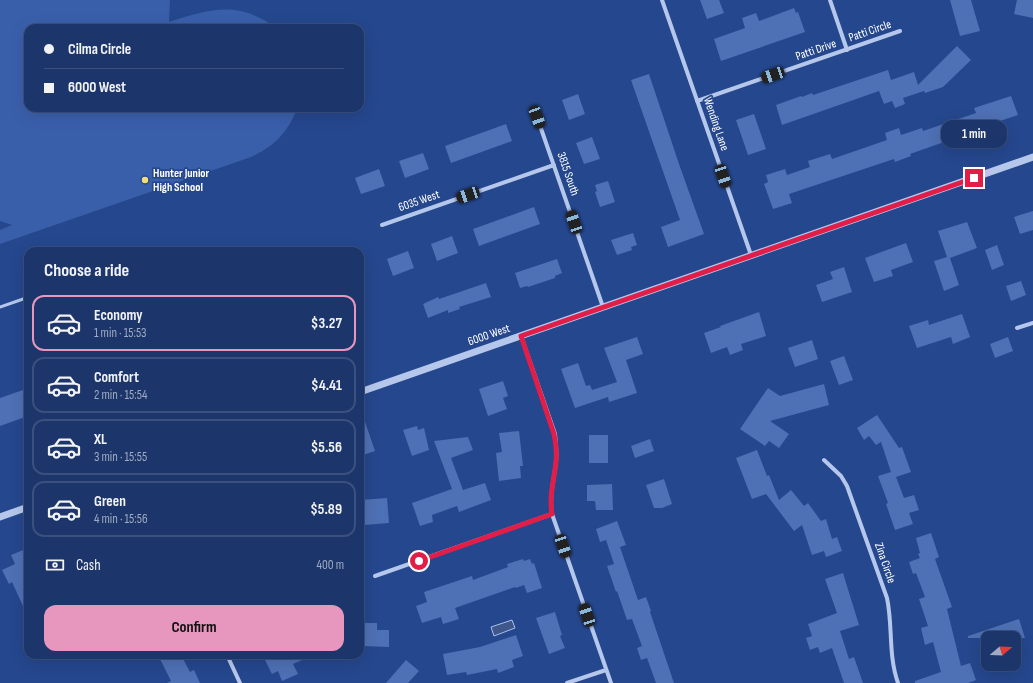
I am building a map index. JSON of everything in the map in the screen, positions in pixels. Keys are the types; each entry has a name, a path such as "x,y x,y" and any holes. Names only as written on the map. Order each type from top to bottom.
{"street":[{"name":"Wending Lane","path":"662,0 751,256"},
{"name":"Patti Drive","path":"698,101 847,50 830,0"},
{"name":"Patti Circle","path":"847,50 900,31"},
{"name":"3815 South","path":"537,117 604,307"},
{"name":"6000 West","path":"364,391 1033,157"},
{"name":"6035 West","path":"382,225 554,165"},
{"path":"1017,328 1033,323"},
{"path":"521,336 554,434 556,457 551,496 552,514 611,683"},
{"name":"Zina Circle","path":"824,460 841,476 847,486 887,598 891,616 892,663 898,683"},
{"path":"0,517 24,508"},
{"path":"375,576 552,514"},
{"path":"229,659 240,683"},
{"path":"567,683 606,670"}],"lane":[{"path":"0,307 24,299"}],"shaded area":[{"path":"0,0 170,0 169,22 211,11 237,10 249,13 270,24 24,24 24,112 296,112 289,125 279,138 267,148 251,157 0,244 0,230 12,225 0,221"},
{"path":"512,620 515,628 494,636 491,627"}],"building":[{"path":"700,0 719,0 724,13 707,19"},
{"path":"950,0 971,0 980,31 960,36"},
{"path":"1017,0 1033,0 1033,18 1014,14"},
{"path":"794,8 796,13 798,12 805,32 721,61 714,39 745,28 742,18 756,13 759,21"},
{"path":"957,46 971,60 943,87 903,98 905,104 895,108 892,101 884,104 879,91 782,125 776,105 812,93 813,95 888,70 891,80 914,72 918,85"},
{"path":"649,74 704,234 668,247 661,227 680,220 631,80"},
{"path":"578,94 585,114 569,120 562,100"},
{"path":"1011,96 1018,115 967,132 967,134 910,154 911,156 895,162 894,159 789,194 792,203 773,209 764,184 768,182 766,175 785,169 787,175 810,167 808,161 830,154 832,159 887,140 885,133 899,128 901,135 922,128 923,131 976,113 974,108"},
{"path":"754,114 766,149 748,155 736,120"},
{"path":"506,124 512,141 451,163 445,146"},
{"path":"592,137 600,159 584,164 576,143"},
{"path":"423,153 429,169 405,178 399,161"},
{"path":"379,169 385,186 361,194 355,178"},
{"path":"608,181 615,202 600,207 595,192 597,191 595,185"},
{"path":"534,207 540,224 479,246 473,229"},
{"path":"1033,211 1033,230 1020,234 1014,217"},
{"path":"967,222 977,248 950,258 959,285 944,291 934,261 947,257 938,231"},
{"path":"633,233 637,245 631,247 632,250 617,255 611,240"},
{"path":"452,236 458,253 437,261 431,244"},
{"path":"906,243 913,262 891,270 893,276 874,282 865,258"},
{"path":"997,245 1004,265 992,270 985,250"},
{"path":"408,251 414,268 393,276 387,259"},
{"path":"557,259 562,273 555,276 555,278 528,287 520,288 515,273"},
{"path":"844,267 852,292 822,302 816,285 833,279 830,272"},
{"path":"1021,281 1026,295 1011,301 1006,286"},
{"path":"486,283 491,297 459,307 460,309 448,313 448,310 428,318 423,304 438,297 439,299"},
{"path":"759,312 766,336 741,344 743,350 730,355 727,347 711,353 704,333"},
{"path":"962,314 970,337 953,344 951,337 917,348 909,326 928,320 929,325"},
{"path":"637,337 643,354 626,360 637,393 609,402 608,397 575,408 561,369 578,363 586,386 590,385 592,390 617,382 604,348"},
{"path":"1008,337 1013,351 995,358 990,344"},
{"path":"812,340 818,359 795,367 788,348"},
{"path":"844,356 853,380 839,385 830,361"},
{"path":"503,381 508,396 503,398 507,409 488,416 479,389"},
{"path":"824,384 829,405 770,421 789,434 779,448 769,441 765,446 740,429 768,388 780,396"},
{"path":"23,390 24,417 0,426 0,398"},
{"path":"877,415 899,448 902,447 911,472 896,477 904,498 914,495 919,510 909,513 913,524 895,530 886,504 888,503 878,476 891,472 881,442 876,445 869,436 864,440 857,428"},
{"path":"364,419 375,451 364,455"},
{"path":"417,426 418,430 424,428 429,450 412,456 403,430"},
{"path":"519,431 523,466 520,466 521,478 499,481 496,453 502,452 499,433"},
{"path":"589,435 608,435 608,463 589,463"},
{"path":"468,437 473,450 451,458 463,490 485,483 491,500 459,512 457,506 432,515 433,522 420,526 412,503 452,489 434,441"},
{"path":"650,439 654,451 635,458 631,446"},
{"path":"757,450 767,476 769,475 779,500 791,490 804,506 808,503 821,521 826,519 832,539 837,537 842,551 826,557 824,551 812,555 802,525 794,531 766,494 752,499 736,458"},
{"path":"664,479 672,504 662,508 654,508 646,485"},
{"path":"612,484 613,510 596,510 595,501 587,501 587,485"},
{"path":"387,498 389,523 364,525 364,500"},
{"path":"617,521 626,545 620,547 638,600 646,597 674,683 656,683 647,658 641,660 637,648 642,646 632,619 627,620 617,591 616,592 607,566 614,564 606,540 600,542 596,529"},
{"path":"931,533 939,557 935,559 952,607 947,609 961,666 970,663 976,680 968,683 915,683 915,681 941,672 933,642 925,645 921,628 928,626 919,599 925,597 916,573 913,574 909,562 920,558 916,538"},
{"path":"24,550 24,608 12,582 9,584 2,570 15,564 11,555"},
{"path":"523,559 524,561 530,559 532,564 534,563 542,588 527,593 524,585 515,587 455,608 459,619 443,624 441,617 422,623 416,606 427,602 424,592 472,576 473,580 508,567 507,564"},
{"path":"843,573 859,625 840,631 849,659 854,657 863,683 844,683 832,648 820,653 818,647 810,650 806,638 812,636 808,624 837,613 825,579"},
{"path":"555,612 562,635 560,636 565,648 549,654 536,618"},
{"path":"1019,619 1025,638 1021,638 1021,631 983,631"},
{"path":"364,623 377,623 377,630 389,630 389,647 364,646"},
{"path":"981,632 981,638 968,638 968,636"},
{"path":"516,635 523,656 512,660 514,667 498,673 497,669 467,675 466,672 447,675 443,654 480,647"},
{"path":"160,659 183,659 190,672 194,670 200,683 167,683 171,681"},
{"path":"304,659 293,664 298,674 282,681 278,671 272,674 265,660"},
{"path":"406,660 419,671 408,683 386,683"}],"place":[{"name":"Hunter Junior High School","path":"145,180"}],"route":[{"path":"419,561 552,514 551,496 556,462 556,442 552,425 521,336 974,178"}]}
